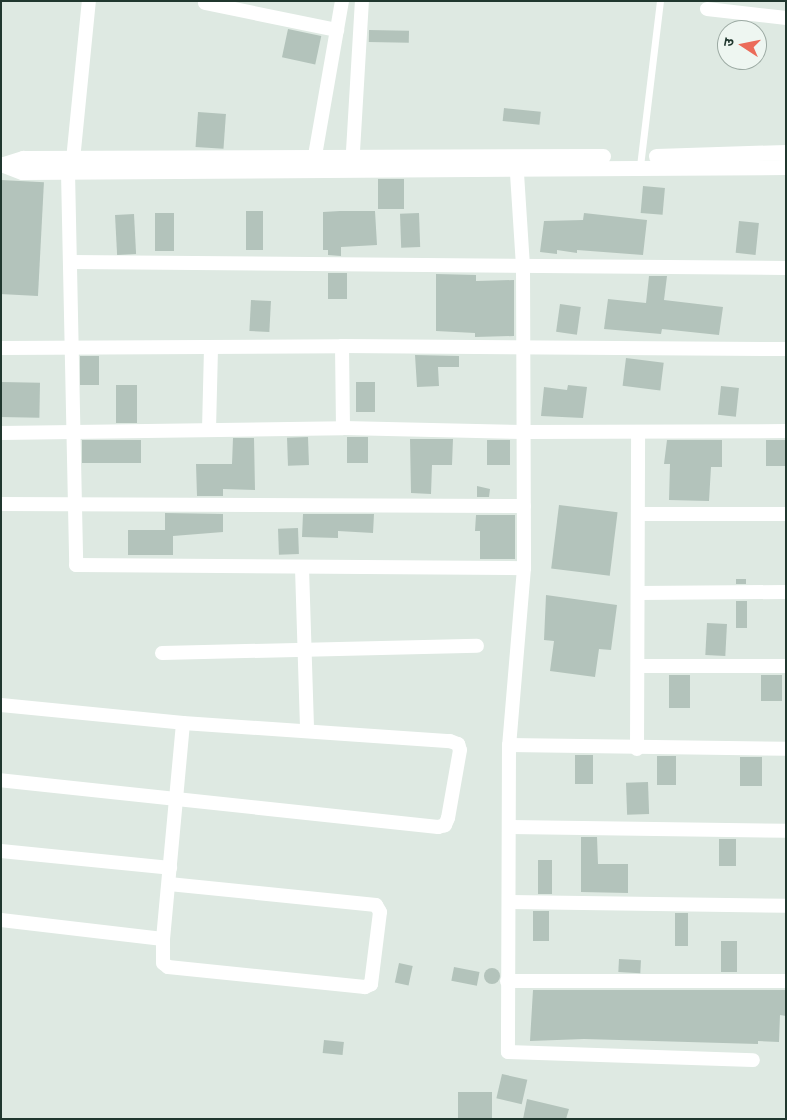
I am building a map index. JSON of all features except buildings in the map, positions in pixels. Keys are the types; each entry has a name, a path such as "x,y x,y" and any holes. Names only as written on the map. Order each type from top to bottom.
{"street":[{"path":"89,1 71,166 71,347 76,565 524,568"},
{"path":"314,164 342,1"},
{"path":"352,170 363,1"},
{"path":"205,3 338,30"},
{"path":"707,9 786,18"},
{"path":"314,164 354,154 516,161 641,162 786,155"},
{"path":"2,164 22,172 71,166 314,164 352,170 516,161"},
{"path":"516,161 523,266 524,568 509,746 510,902 507,981 508,1052 753,1060"},
{"path":"71,262 786,268"},
{"path":"1,348 342,346 524,350 786,349"},
{"path":"342,346 343,428"},
{"path":"209,430 211,348"},
{"path":"1,433 343,428 638,433 786,431"},
{"path":"637,749 639,666 638,433"},
{"path":"1,504 524,506"},
{"path":"638,514 786,514"},
{"path":"302,568 307,731"},
{"path":"638,593 786,592"},
{"path":"162,653 476,646"},
{"path":"639,666 786,666"},
{"path":"1,705 183,723 458,744 460,750 445,825 438,827 1,780"},
{"path":"169,884 376,905 380,912 371,984 365,987 168,967 163,963 163,939 183,723"},
{"path":"509,746 637,749 786,749"},
{"path":"510,827 786,831"},
{"path":"1,851 170,868"},
{"path":"510,902 786,906"},
{"path":"1,920 163,939"},
{"path":"507,981 786,980"}],"lane":[{"path":"641,162 660,1"}]}
